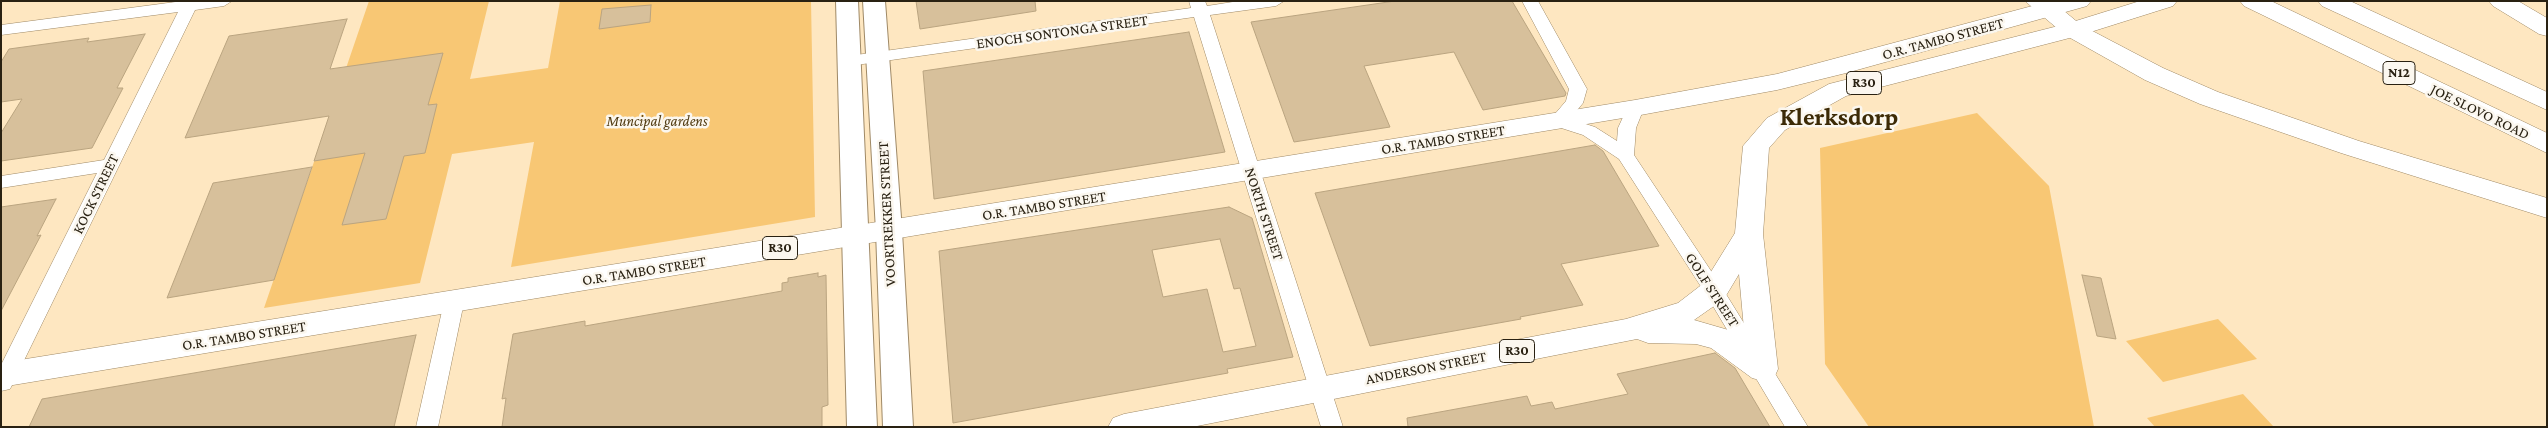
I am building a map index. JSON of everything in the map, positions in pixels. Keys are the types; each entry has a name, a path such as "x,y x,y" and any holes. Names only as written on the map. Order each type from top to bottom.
{"main road":[{"name":"O.R. TAMBO STREET","path":"3,379 454,302 1635,108 1777,82 1953,37 2042,6 2079,1"},
{"name":"O.R. TAMBO STREET","path":"1763,369 1749,234 1756,146 1776,124 1838,90 2073,30 2165,1"},
{"name":"JOE SLOVO ROAD","path":"2252,1 2547,144"},
{"name":"N12","path":"2330,1 2547,102"},
{"path":"2501,1 2547,29"},
{"path":"2042,6 2073,30 2154,74 2209,98 2350,148 2547,208"},
{"name":"ANDERSON STREET","path":"1124,427 1626,331 1688,311 1714,291 1749,234"},
{"path":"1626,331 1696,332 1721,339 1763,369"}],"street":[{"path":"1,30 190,3 224,1"},
{"name":"VOORTREKKER STREET","path":"847,1 857,236 862,427"},
{"name":"VOORTREKKER STREET","path":"874,1 889,231 898,427"},
{"name":"ENOCH SONTONGA STREET","path":"849,61 1198,7 1276,1"},
{"path":"1530,1 1578,89 1574,104 1558,121"},
{"name":"KOCK STREET","path":"3,379 190,3"},
{"name":"NORTH STREET","path":"1198,7 1332,427"},
{"path":"1625,155 1627,128 1635,108"},
{"name":"GOLF STREET","path":"1558,121 1589,131 1625,155 1714,291 1797,427"},
{"path":"1,182 111,165"},
{"path":"426,427 454,302"}],"green space":[{"name":"Muncipal gardens","path":"369,1 489,1 470,79 548,68 560,1 811,1 815,217 511,267 534,142 452,154 420,283 264,308"},
{"path":"1977,113 2049,186 2094,427 1869,427 1825,364 1820,148"},
{"path":"2218,319 2257,359 2163,382 2126,341"},
{"path":"2243,394 2274,427 2155,427 2147,418"}],"building":[{"path":"916,1 1035,1 1036,11 920,29"},
{"path":"1395,1 1512,1 1566,93 1565,96 1483,110 1454,52 1364,66 1390,127 1294,142 1251,22"},
{"path":"651,5 650,22 599,29 602,9"},
{"path":"347,19 330,69 443,53 428,105 437,104 425,153 404,156 386,219 342,225 365,153 314,161 329,116 185,138 229,36"},
{"path":"1189,32 1225,152 934,199 923,71"},
{"path":"145,34 117,88 123,88 92,148 1,161 1,133 22,99 1,102 1,62 9,49 89,38 87,42"},
{"path":"1595,145 1603,151 1659,246 1561,264 1583,305 1520,317 1521,319 1370,346 1315,193"},
{"path":"312,167 274,280 167,298 213,183"},
{"path":"56,199 37,236 41,235 1,311 1,207"},
{"path":"1229,207 1252,218 1293,357 1227,369 1228,373 953,423 939,251","holes":["1220,239 1234,289 1240,288 1256,346 1223,352 1207,289 1163,297 1152,250"]},
{"path":"818,273 818,277 826,275 828,405 822,407 822,427 502,427 506,398 502,399 513,334 585,321 585,326 782,291 782,283 788,282 788,278"},
{"path":"2082,275 2101,278 2116,339 2097,336"},
{"path":"416,335 394,427 29,427 42,399"},
{"path":"1715,353 1735,368 1770,427 1408,427 1407,418 1527,396 1531,406 1552,402 1555,409 1628,394 1617,374"}],"district":[{"name":"Klerksdorp","path":"1839,117"}]}
